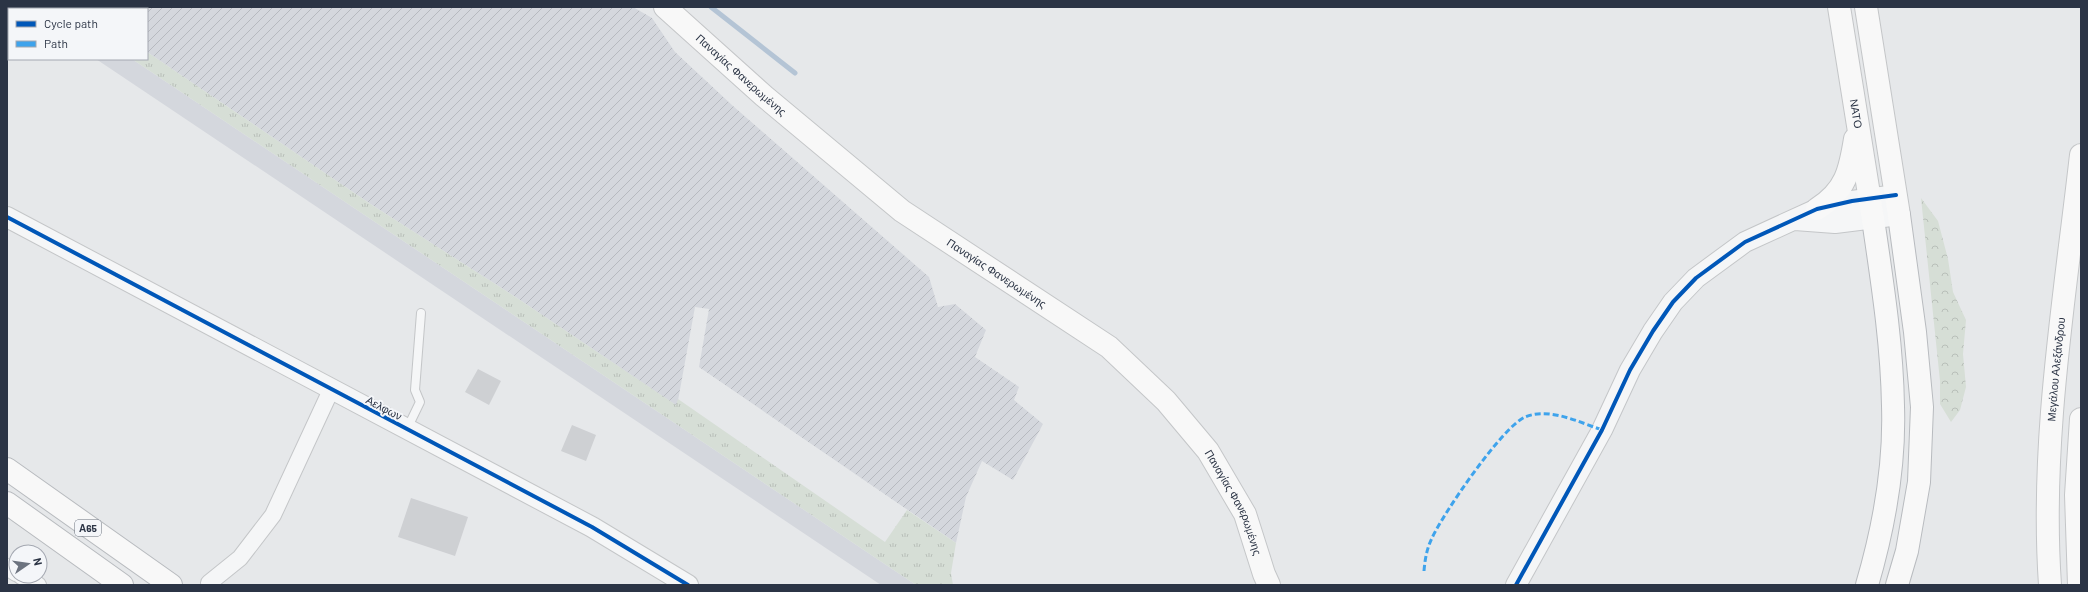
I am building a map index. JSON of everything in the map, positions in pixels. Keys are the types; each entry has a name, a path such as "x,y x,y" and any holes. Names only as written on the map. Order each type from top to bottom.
{"main road":[{"name":"Παναγίας Φανερωμένης","path":"665,7 764,96 902,211 1109,347 1166,401 1208,451 1245,514 1264,574 1269,585"},
{"name":"ΝΑΤΟ","path":"1839,7 1872,209 1888,333 1893,407 1890,479 1878,547 1866,585"},
{"path":"1866,7 1898,206 1915,332 1922,407 1919,482 1907,551 1897,585"},
{"path":"1817,209 1827,203 1842,186 1851,161 1858,120"},
{"name":"Μεγάλου Αλεξάνδρου","path":"2050,585 2047,494 2050,442 2081,155"},
{"path":"2079,585 2076,495 2081,419"},
{"name":"Α65","path":"7,469 171,585"},
{"name":"Α65","path":"7,503 122,585"}],"street":[{"path":"1516,585 1602,430 1630,370 1653,331 1673,302 1696,278 1739,246 1772,229 1817,209 1834,204 1872,209 1898,206"},
{"path":"1794,220 1835,223 1872,209"},
{"name":"Αελφων","path":"7,217 592,527 688,585"},
{"path":"209,583 240,558 273,515 331,390"}],"lane":[{"path":"407,430 420,402 415,390 421,314"}],"shaded area":[{"path":"82,7 633,7 652,18 675,52 733,106 929,277 938,307 955,304 986,330 975,357 1019,387 1014,400 1043,424 1013,480 982,461 966,497 956,543 699,367 709,309 695,307 677,406 517,298 372,205 148,53 148,8"},
{"path":"97,60 133,60 916,585 881,585"}],"green space":[{"path":"148,53 372,205 517,298 676,405 678,399 885,542 907,510 956,543 951,573 953,585 916,585 133,60 148,60"},
{"path":"1921,198 1938,221 1948,259 1953,292 1966,320 1963,354 1966,387 1960,410 1951,422 1940,404 1940,381"}],"building":[{"path":"478,369 501,381 489,405 465,392"},
{"path":"572,425 596,435 586,461 561,451"},
{"path":"411,498 468,517 455,556 398,537"}],"waterway":[{"path":"711,7 795,73"}],"marked path":[{"path":"1424,571 1426,554 1438,526 1488,453 1515,424 1525,417 1534,414 1544,414 1564,417 1602,430"}],"cycle path":[{"path":"1516,585 1602,430 1630,370 1653,331 1673,302 1696,278 1745,242 1817,209 1852,201 1896,195"},
{"path":"7,217 592,527 688,585"}]}
